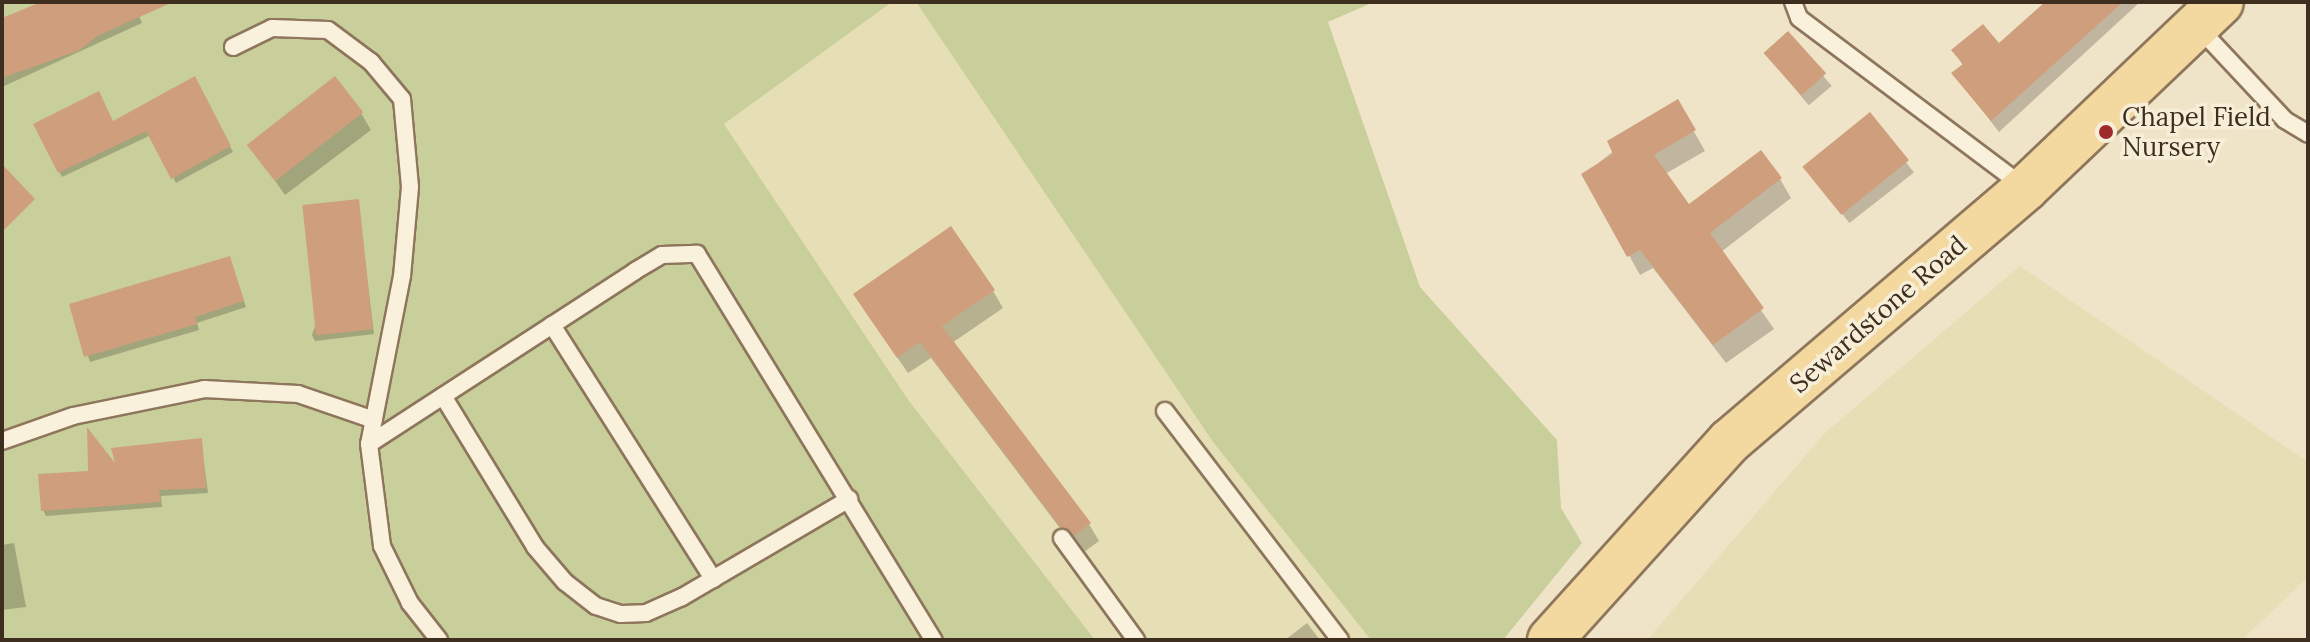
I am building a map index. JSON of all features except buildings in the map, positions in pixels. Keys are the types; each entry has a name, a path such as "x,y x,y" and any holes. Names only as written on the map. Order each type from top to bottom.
{"main road":[{"name":"Sewardstone Road","path":"1550,640 1730,441 2026,188 2213,9"}],"lane":[{"path":"1793,2 1799,18 2026,188"},
{"path":"2213,9 2285,120 2308,134"},
{"path":"233,47 272,28 328,30 371,62 402,99 410,187 402,276 369,444 382,546 410,603 439,640"},
{"path":"369,444 662,255 697,254 934,640"},
{"path":"552,325 713,579"},
{"path":"2,441 73,416 204,389 298,394 374,420"},
{"path":"443,396 535,547 565,582 596,606 646,613 713,579 849,499"},
{"path":"1165,411 1340,640"},
{"path":"1062,538 1136,640"}],"shaded area":[{"path":"892,2 916,2 1213,442 1371,640 1095,640 909,401 724,124"},
{"path":"2020,266 2308,462 2308,577 2242,640 1647,640 1824,434"}],"green space":[{"path":"2,2 892,2 724,124 909,401 1095,640 2,640"},
{"path":"916,2 1374,2 1328,22 1420,287 1557,440 1561,508 1582,543 1503,640 1371,640 1213,442"}],"place":[{"name":"Chapel Field Nursery","path":"2106,132"}]}
